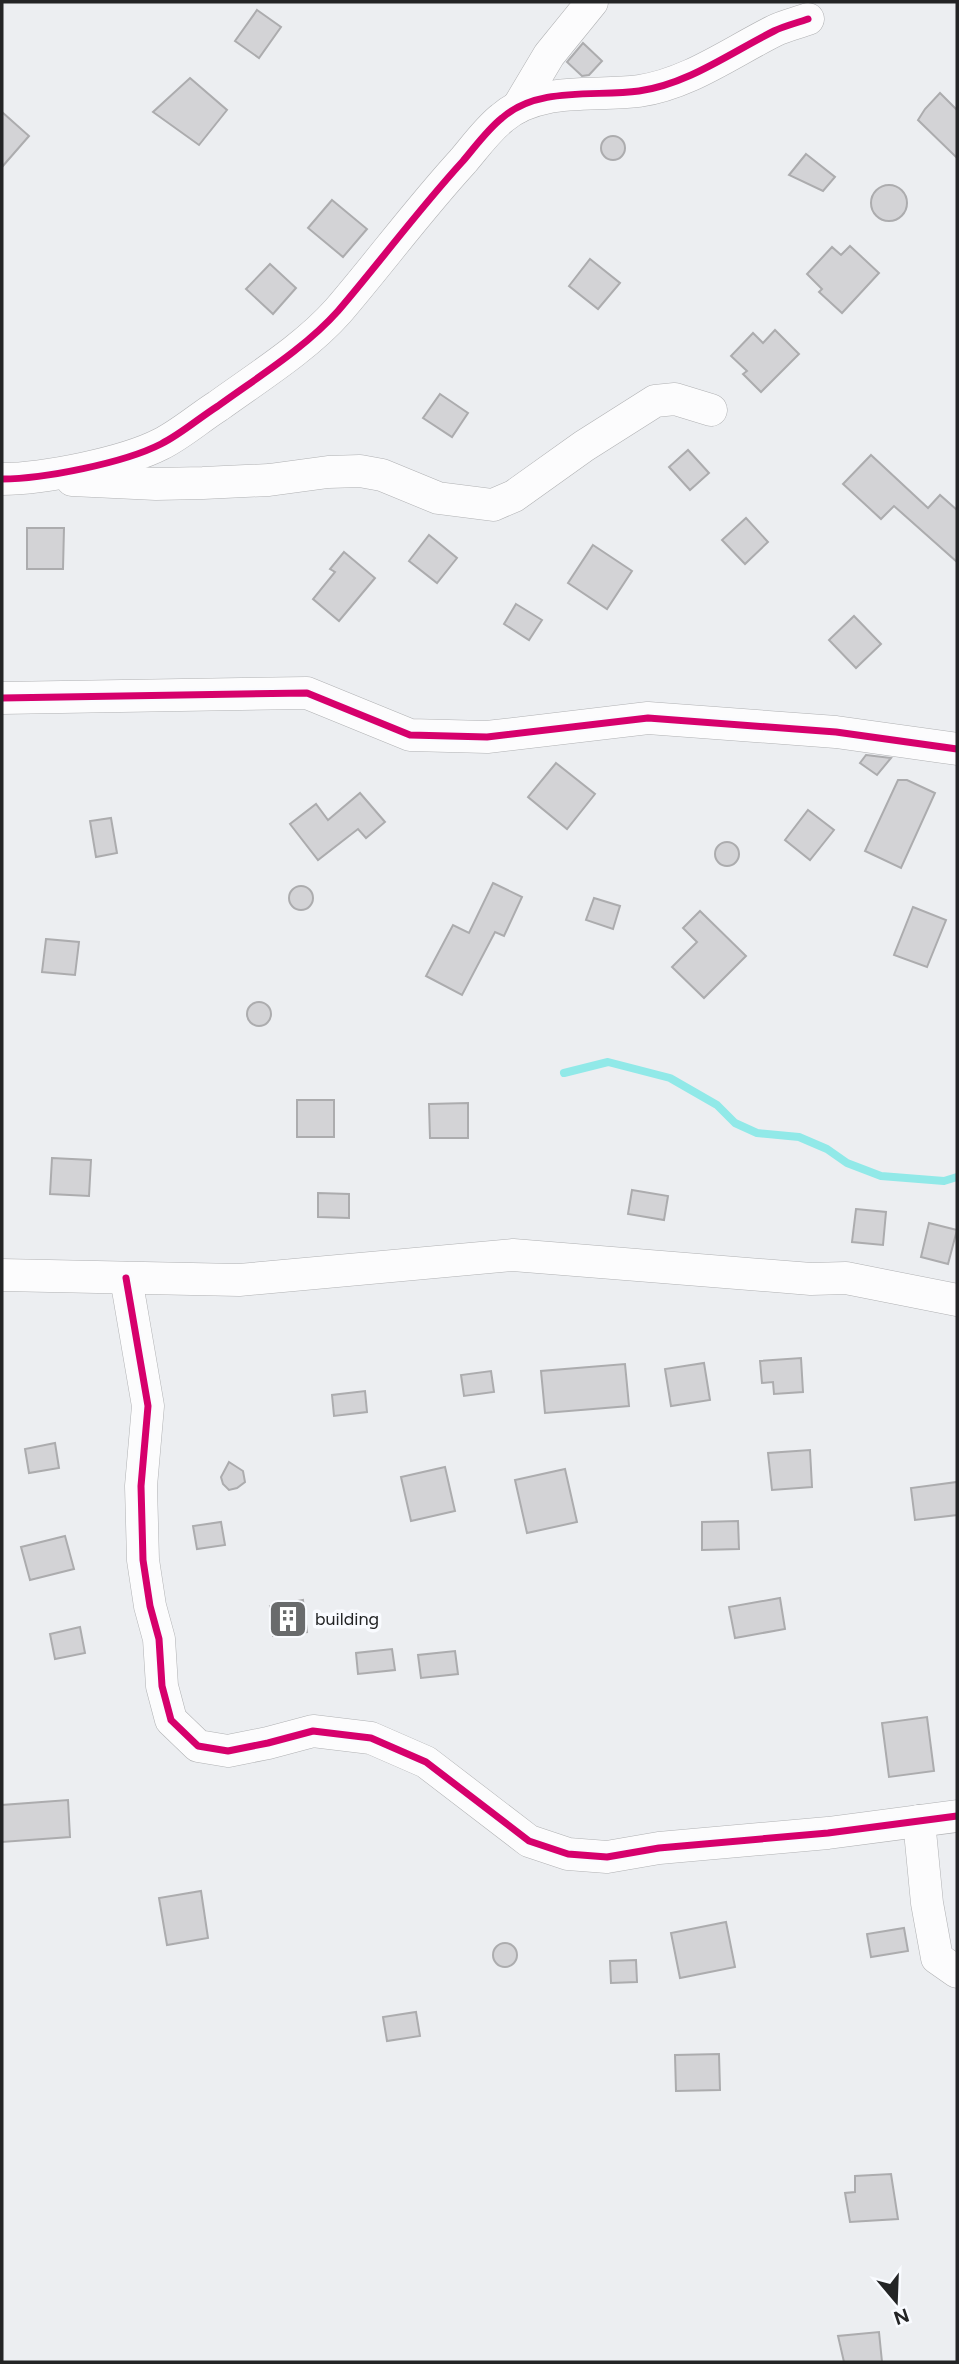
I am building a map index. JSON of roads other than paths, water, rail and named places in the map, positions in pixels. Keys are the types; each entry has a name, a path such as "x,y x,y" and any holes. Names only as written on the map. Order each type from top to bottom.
{"street":[{"path":"518,107 549,55 592,2"},
{"path":"2,479 44,476 92,466 160,445 255,379 336,313 437,190 502,118 518,107 529,102 568,96 640,91 659,86 723,60 775,30 808,19"},
{"path":"44,476 78,481 156,484 269,480 328,472 360,471 382,475 438,498 493,505 514,496 596,438 655,401 675,400 711,410"},
{"path":"2,698 307,693 410,734 487,737 648,718 836,732 957,749"},
{"path":"2,1275 239,1280 513,1255 811,1279 846,1278 957,1300"},
{"path":"126,1278 148,1406 141,1486 143,1560 150,1606 159,1639 162,1686 171,1720 198,1746 228,1751 313,1731 371,1738 426,1762 529,1841 568,1854 607,1857 659,1848 801,1836 957,1816"},
{"path":"919,1821 927,1903 936,1958 957,1972"}],"waterway":[{"path":"564,1073 608,1062 670,1078 717,1105 735,1123 757,1133 799,1137 827,1149 847,1163 881,1176 944,1181 957,1177"}],"place":[{"name":"building","path":"288,1619"}]}
